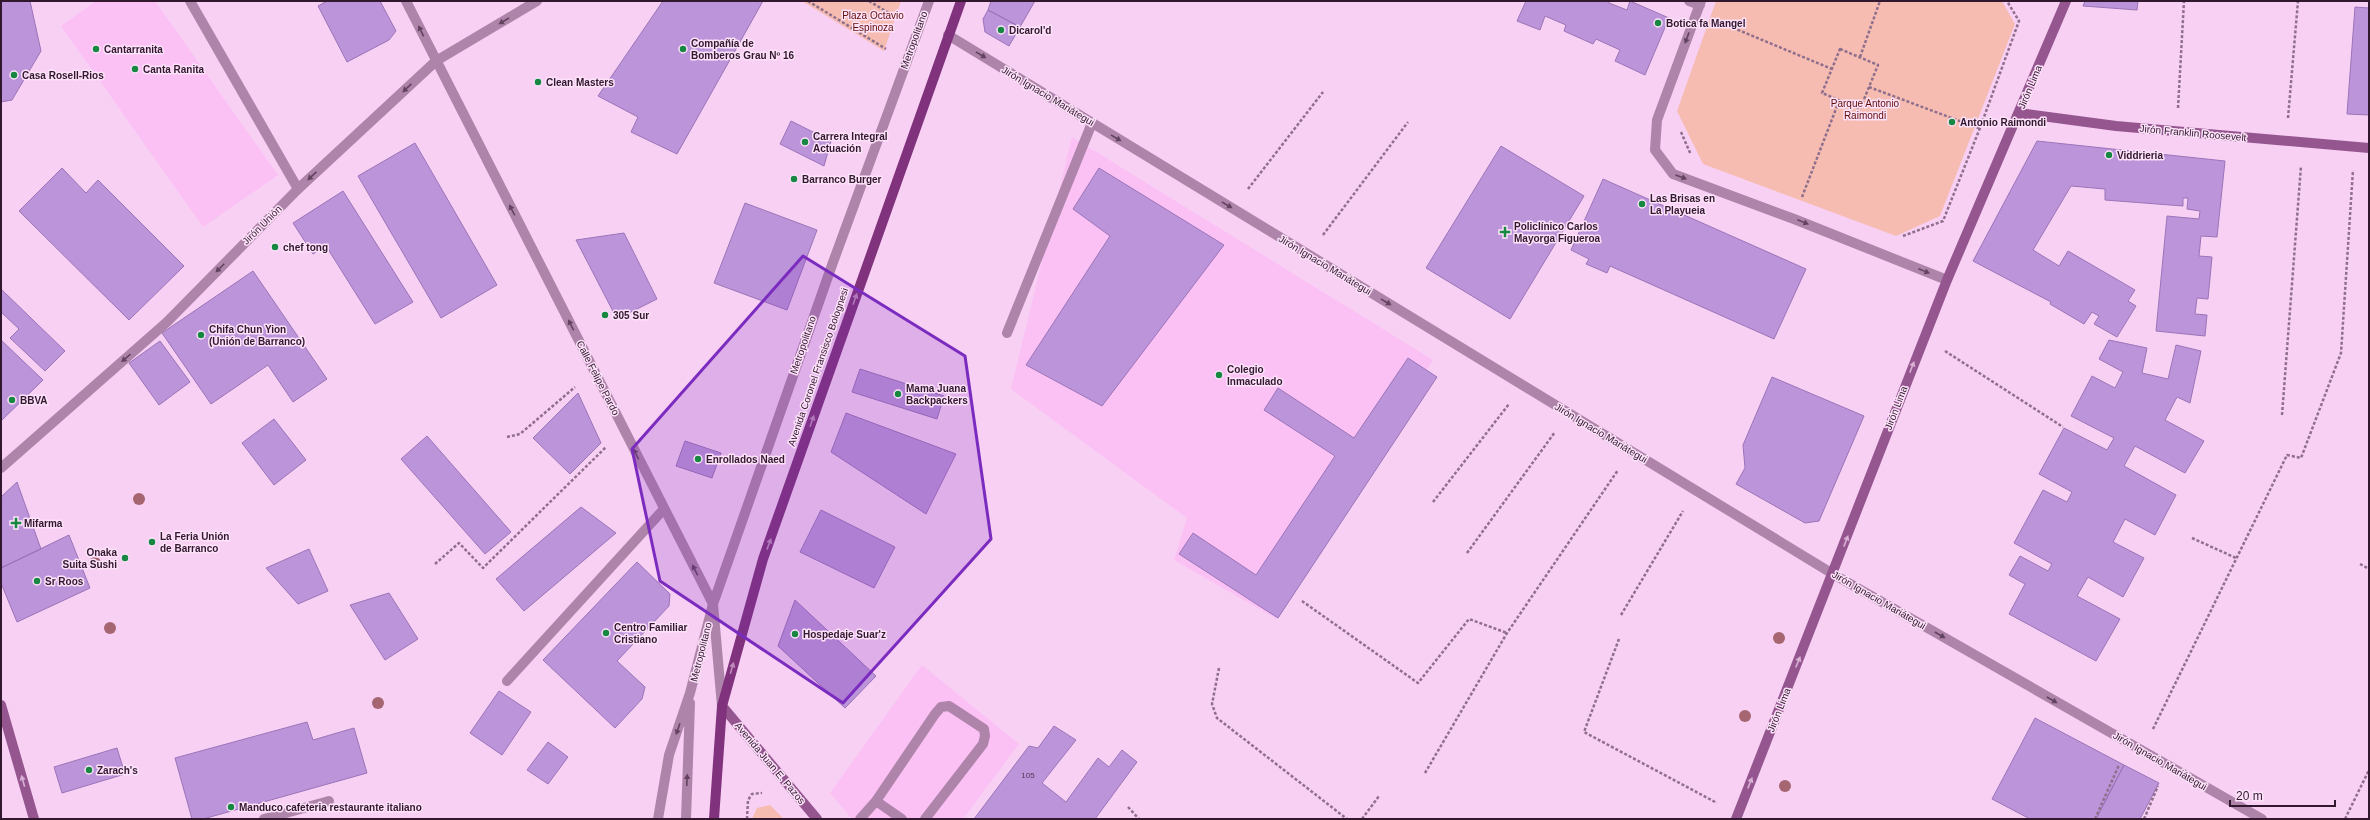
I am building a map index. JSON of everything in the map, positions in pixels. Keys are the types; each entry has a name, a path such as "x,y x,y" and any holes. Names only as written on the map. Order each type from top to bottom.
{"main road":[{"name":"Avenida Coronel Fransisco Bolognesi","path":"714,819 722,706 763,559 961,1"}],"street":[{"path":"190,1 298,189"},
{"name":"Calle Felipe Pardo","path":"406,1 713,604 722,706"},
{"name":"Jirón Unión","path":"1,468 167,322 298,189 436,61 537,1"},
{"name":"Metropolitano","path":"658,819 669,755 690,693 713,604 832,265 928,1"},
{"path":"1689,1 1699,6 1657,120 1655,150 1673,174 1794,219 1946,280"},
{"name":"Jirón Lima","path":"1736,817 1833,574 1946,280 2066,1"},
{"name":"Jirón Ignacio Mariátegui","path":"948,35 1833,574 2262,819"},
{"name":"Jirón Franklin Roosevelt","path":"2018,113 2097,124 2177,132 2369,148"},
{"path":"1007,333 1092,123"},
{"path":"508,681 664,508"},
{"name":"Metropolitano","path":"686,819 690,693"},
{"path":"1,705 34,819"},
{"name":"Avenida Juan E. Pazos","path":"722,706 817,819"},
{"path":"860,819 876,801 935,714 941,707 949,706 984,729 985,736 983,744 925,819"},
{"path":"264,819 329,801"},
{"path":"876,801 902,819"}],"path":[{"path":"809,1 886,49"},
{"path":"869,1 897,18"},
{"path":"1860,57 1880,1"},
{"path":"1900,237 1942,221 1980,128 2018,21 2008,1"},
{"path":"2177,132 2184,1"},
{"path":"2286,141 2298,1"},
{"path":"1699,6 1832,69"},
{"path":"1840,49 1878,65 1860,109 1822,93 1832,69 1840,49"},
{"path":"1869,87 1980,128 2007,140"},
{"path":"1233,209 1323,92"},
{"path":"1794,219 1839,101"},
{"path":"1309,255 1408,122"},
{"path":"1679,128 1694,161"},
{"path":"2282,415 2303,142"},
{"path":"2142,751 2286,454 2301,458 2341,353 2355,147"},
{"path":"1924,337 2062,427"},
{"path":"508,437 520,434 594,371"},
{"path":"1433,502 1523,385"},
{"path":"1467,553 1568,413"},
{"path":"435,564 460,543 484,568 624,430"},
{"path":"1425,773 1507,633 1631,452"},
{"path":"1621,615 1696,491"},
{"path":"2192,538 2236,558"},
{"path":"2360,564 2369,569"},
{"path":"1302,601 1418,683 1469,619 1507,633"},
{"path":"1619,639 1584,732 1736,817"},
{"path":"1219,668 1212,704 1217,718 1347,819"},
{"path":"2095,819 2129,743"},
{"path":"2144,819 2167,765"},
{"path":"2345,819 2369,770"},
{"path":"747,819 748,800 752,794 757,792 765,793"},
{"path":"1362,819 1379,796"},
{"path":"1128,806 1138,819"}],"highlighted area":[{"path":"803,256 965,356 991,539 843,703 660,581 632,449"}],"shaded area":[{"path":"96,1 155,1 278,175 203,227 61,26"},
{"name":"Colegio Inmaculado","path":"1072,137 1433,360 1277,619 1174,560 1187,518 1011,389"},
{"path":"922,665 1019,744 963,819 852,819 830,793"}],"green space":[{"name":"Plaza Octavio Espinoza","path":"802,1 901,1 884,51"},
{"name":"Parque Antonio Raimondi","path":"1716,1 2002,1 2015,24 1940,216 1896,236 1703,164 1677,111"},
{"path":"770,805 784,819 752,819 757,808"}],"building":[{"name":"Casa Rosell-Rios","path":"1,1 30,1 41,51 12,100 1,102"},
{"path":"327,1 380,1 396,31 389,40 347,62 318,6"},
{"name":"Compañía de Bomberos Grau Nº 16","path":"663,1 763,1 677,154 631,132 638,117 598,96"},
{"path":"991,1 1035,1 1020,27 988,10"},
{"path":"1526,1 1609,1 1609,3 1627,10 1630,1 1669,18 1645,75 1615,61 1620,50 1596,39 1593,44 1564,31 1566,25 1545,16 1540,30 1517,21"},
{"path":"2085,1 2138,1 2137,10 2083,6"},
{"path":"2355,7 2369,8 2369,115 2347,114"},
{"name":"Dicarol'd","path":"988,10 1020,27 1009,46 985,32 983,19"},
{"name":"Carrera Integral Actuación","path":"791,121 831,141 824,166 780,144"},
{"path":"2037,141 2225,161 2217,237 2201,236 2199,256 2212,257 2208,299 2197,298 2195,314 2207,315 2205,336 2156,331 2167,216 2199,219 2200,211 2187,209 2188,198 2183,198 2183,206 2105,200 2105,189 2071,186 2033,250 2059,266 2068,251 2135,290 2128,301 2136,306 2117,337 2094,324 2099,316 2092,312 2084,324 2050,304 2051,302 1973,261"},
{"path":"415,143 497,285 441,318 358,176"},
{"name":"Policlínico Carlos Mayorga Figueroa","path":"1501,146 1584,196 1510,319 1426,268"},
{"path":"62,168 86,193 98,180 184,266 129,320 19,211"},
{"path":"1099,168 1224,245 1102,406 1026,365 1110,236 1073,209"},
{"path":"1603,179 1806,269 1774,339 1610,266 1607,273 1586,264 1589,259 1571,250"},
{"path":"343,191 413,302 375,324 326,246 313,254 293,223"},
{"path":"745,203 817,230 787,310 714,283"},
{"path":"624,233 657,299 617,319 576,240"},
{"path":"253,271 327,379 293,402 268,365 211,404 162,333"},
{"path":"1,289 65,351 45,371 10,338 19,329 1,312"},
{"name":"BBVA","path":"1,340 43,380 1,421"},
{"path":"2109,340 2147,348 2142,373 2168,379 2176,345 2201,351 2190,403 2177,397 2165,420 2204,441 2185,473 2135,446 2124,466 2176,495 2155,535 2125,519 2113,542 2144,558 2123,597 2088,577 2077,596 2120,619 2096,661 2009,614 2025,584 2009,575 2020,556 2048,571 2052,564 2014,543 2043,490 2067,502 2072,492 2039,474 2064,428 2107,450 2114,438 2071,416 2092,376 2115,388 2123,372 2099,359"},
{"path":"160,341 190,382 159,405 129,363"},
{"path":"1408,358 1437,377 1278,618 1179,554 1193,533 1256,575 1335,456 1264,410 1278,388 1354,438"},
{"name":"Mama Juana Backpackers","path":"860,369 944,396 937,419 852,392"},
{"path":"1772,377 1864,416 1819,521 1805,523 1736,484 1745,468 1743,445"},
{"path":"578,393 601,443 570,474 533,438"},
{"path":"846,413 956,454 926,514 831,452"},
{"path":"274,419 306,460 274,485 242,443"},
{"path":"427,436 511,532 485,554 401,459"},
{"name":"Enrollados Naed","path":"685,441 721,453 712,478 676,466"},
{"name":"Mifarma","path":"17,482 41,549 1,568 1,497"},
{"path":"581,507 616,533 524,611 496,579"},
{"path":"821,510 895,547 874,588 800,552"},
{"path":"69,535 90,588 17,622 1,583 1,568"},
{"path":"309,549 328,591 298,604 266,568"},
{"name":"Centro Familiar Cristiano","path":"637,562 670,594 669,606 617,661 645,687 642,699 615,728 543,660"},
{"path":"389,593 418,639 385,660 350,605"},
{"path":"795,600 876,676 845,708 778,646"},
{"path":"499,691 531,712 502,755 470,733"},
{"path":"2035,718 2124,765 2096,819 2030,819 1992,799"},
{"path":"307,722 313,740 354,728 367,773 203,819 192,819 175,758"},
{"path":"1054,726 1076,740 1042,783 1066,802 1098,758 1109,767 1122,750 1137,762 1095,819 974,819 1029,746 1038,748"},
{"path":"548,742 568,757 548,784 527,770"},
{"name":"Zarach's","path":"117,748 125,774 62,793 54,767"},
{"path":"2124,765 2159,783 2140,819 2096,819"}],"place":[{"name":"Botica fa Mangel","path":"1658,23"},
{"name":"Dicarol'd","path":"1001,30"},
{"name":"Cantarranita","path":"96,49"},
{"name":"Compañía de Bomberos Grau Nº 16","path":"683,49"},
{"name":"Canta Ranita","path":"135,69"},
{"name":"Casa Rosell-Rios","path":"14,75"},
{"name":"Clean Masters","path":"538,82"},
{"name":"Antonio Raimondi","path":"1952,122"},
{"name":"Carrera Integral Actuación","path":"805,142"},
{"name":"Viddrieria","path":"2109,155"},
{"name":"Barranco Burger","path":"794,179"},
{"name":"Las Brisas en La Playueia","path":"1642,204"},
{"name":"Policlínico Carlos Mayorga Figueroa","path":"1505,232"},
{"name":"chef tong","path":"275,247"},
{"name":"305 Sur","path":"605,315"},
{"name":"Chifa Chun Yion (Unión de Barranco)","path":"201,335"},
{"name":"Colegio Inmaculado","path":"1219,375"},
{"name":"Mama Juana Backpackers","path":"898,394"},
{"name":"BBVA","path":"12,400"},
{"name":"Enrollados Naed","path":"698,459"},
{"name":"Mifarma","path":"16,523"},
{"name":"La Feria Unión de Barranco","path":"152,542"},
{"name":"Onaka Suita Sushi","path":"125,558"},
{"name":"Sr Roos","path":"37,581"},
{"name":"Centro Familiar Cristiano","path":"606,633"},
{"name":"Hospedaje Suar'z","path":"795,634"},
{"name":"Zarach's","path":"89,770"},
{"name":"Manduco cafeteria restaurante italiano","path":"231,807"}]}
